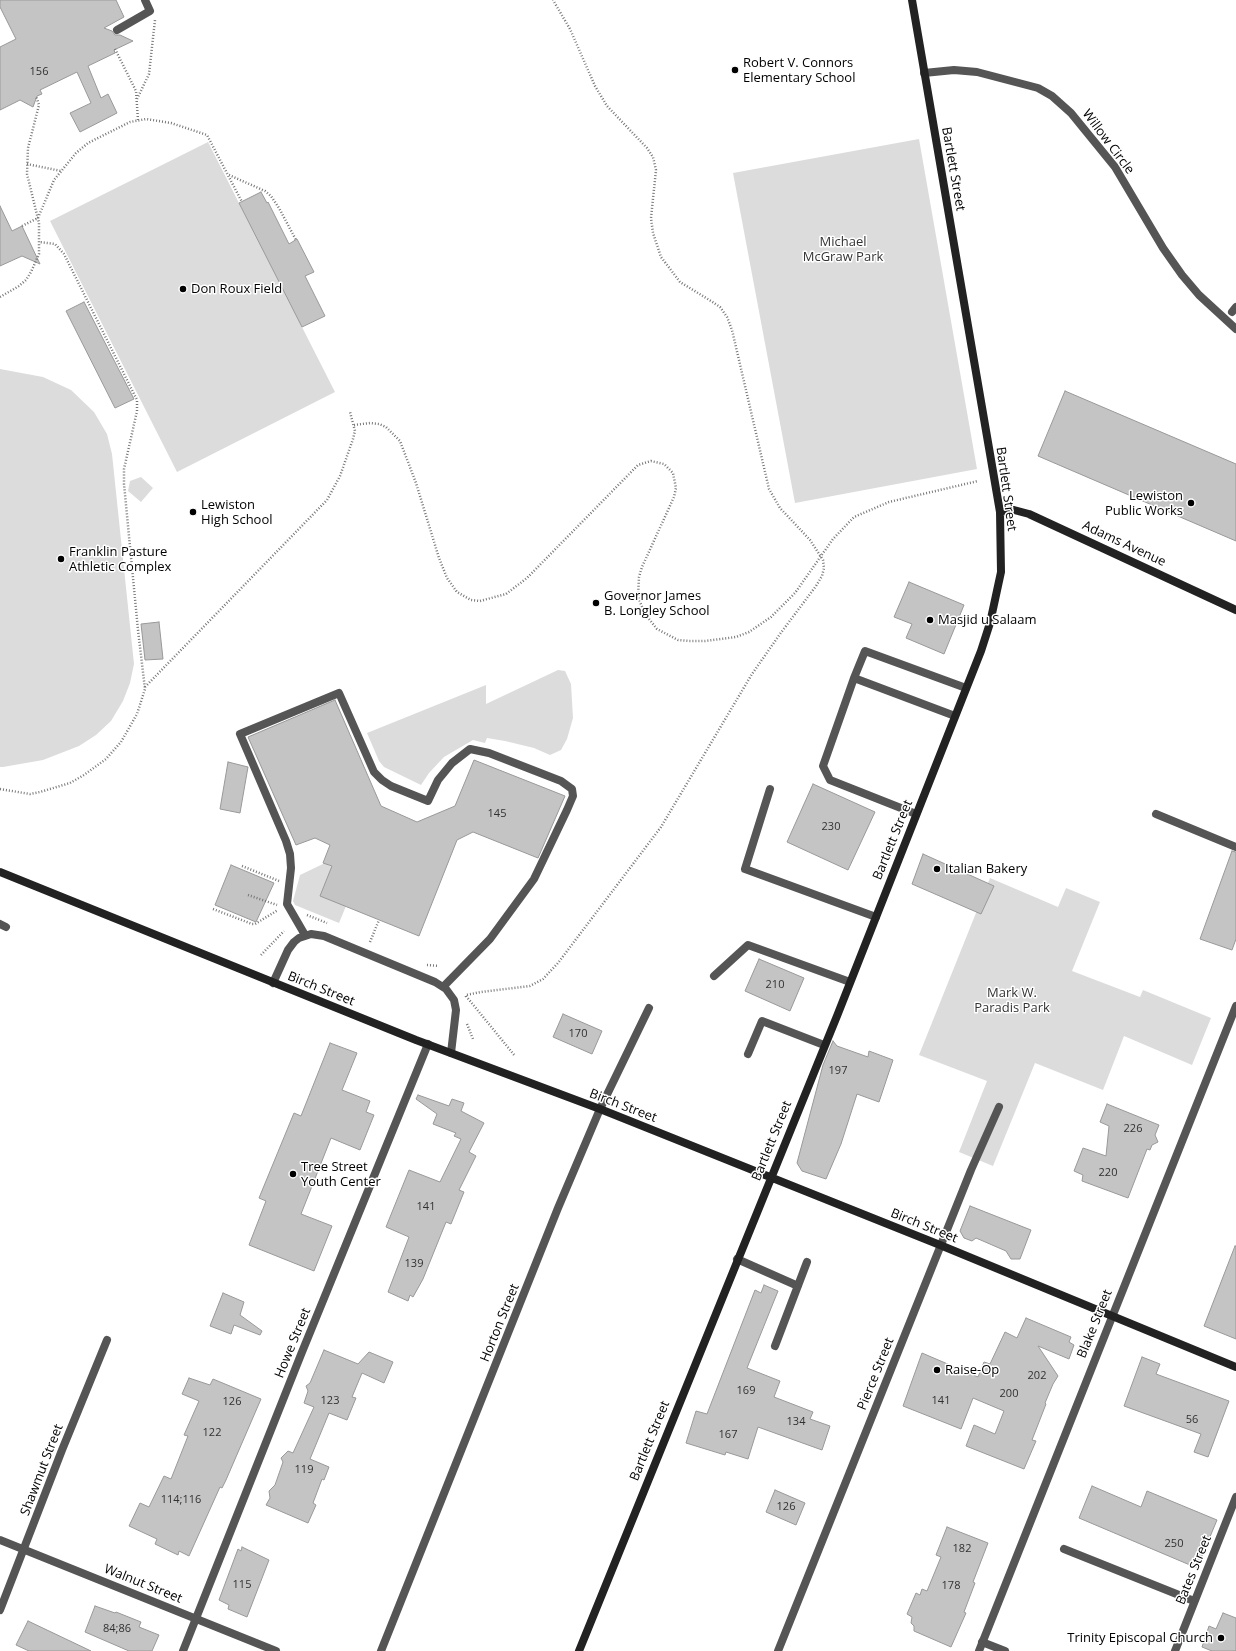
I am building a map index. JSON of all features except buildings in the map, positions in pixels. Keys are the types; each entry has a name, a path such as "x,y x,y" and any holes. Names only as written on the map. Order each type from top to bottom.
{"street":[{"path":"117,30 150,11 145,0"},
{"name":"Bartlett Street","path":"579,1651 850,982 966,688 990,623 1001,572 1000,512 912,0"},
{"name":"Willow Circle","path":"924,73 954,70 977,72 1038,88 1052,96 1071,113 1115,167 1159,241 1182,275 1199,294 1236,329"},
{"name":"Adams Avenue","path":"1000,512 1014,510 1029,514 1236,610"},
{"path":"916,814 830,780 823,766 854,678 865,651 966,688"},
{"path":"854,678 955,716"},
{"path":"305,935 287,904 290,885 290,854 286,841 240,734 338,693 374,772 391,786 428,801 438,780 452,763 470,749 489,753 568,784 572,789 573,796 542,865 534,879 490,939 443,987"},
{"path":"770,789 745,869 876,916"},
{"path":"1156,814 1236,847"},
{"name":"Birch Street","path":"0,872 273,983 600,1109 940,1245 1236,1367"},
{"path":"273,983 291,946 305,935 311,934 324,936 443,987 451,993 456,1010 452,1053"},
{"path":"714,976 748,945 850,982"},
{"name":"Blake Street","path":"979,1651 1111,1316 1236,1006"},
{"name":"Horton Street","path":"381,1651 600,1109 649,1008"},
{"path":"748,1054 762,1021 824,1045"},
{"name":"Howe Street","path":"183,1651 302,1352 428,1044"},
{"name":"Pierce Street","path":"778,1651 940,1245 999,1107"},
{"path":"737,1259 798,1286"},
{"path":"775,1346 807,1262"},
{"name":"Shawmut Street","path":"0,1610 62,1450 107,1340"},
{"name":"Bates Street","path":"1174,1651 1236,1497"},
{"name":"Walnut Street","path":"0,1540 276,1651"},
{"path":"1064,1549 1194,1601"},
{"path":"982,1642 1005,1651"}],"path":[{"path":"466,995 530,986 543,979 558,963 661,827 762,658 822,576 824,568 821,557 810,540 772,497 768,489 732,330 727,317 715,304 680,282 661,257 653,233 651,218 656,170 654,157 607,106 595,86 570,29 553,0"},
{"path":"137,99 149,74 156,12"},
{"path":"115,49 136,91 138,120"},
{"path":"0,297 19,286 31,272 39,254 38,218 27,174 28,148 39,105 36,96"},
{"path":"22,226 38,218 54,180 61,170 88,143 119,127 138,120 146,119 171,123 207,135 242,202"},
{"path":"27,164 61,170"},
{"path":"228,175 265,191 271,196 296,240"},
{"path":"0,789 30,794 40,792 70,783 97,766 113,752 129,730 143,700 145,687 124,484 124,469 137,411 137,400 64,254 55,244 39,242"},
{"path":"145,687 327,500 340,476 353,439 354,426 350,412"},
{"path":"354,426 370,422 386,426 400,441 416,483 439,558 448,578 457,592 471,600 480,601 497,598 517,586 545,560 631,472 644,462 657,462 669,468 673,473 676,488 669,511 642,567 638,583 638,597 644,614 657,629 678,640 706,641 730,638 749,632 778,611 794,593 840,531 854,517 863,512 911,495 978,481"},
{"path":"242,866 290,885"},
{"path":"248,895 272,905 287,904"},
{"path":"213,909 255,924 287,904"},
{"path":"370,942 379,920"},
{"path":"261,955 284,931"},
{"path":"466,995 466,1002"},
{"path":"466,995 515,1056"},
{"path":"466,1018 473,1039"}],"green space":[{"name":"Michael McGraw Park","path":"919,139 977,469 795,503 733,173"},
{"name":"Don Roux Field","path":"208,142 335,392 177,472 50,221"},
{"name":"Franklin Pasture Athletic Complex","path":"0,369 43,377 71,390 94,412 107,434 112,454 134,664 130,683 123,701 111,721 96,735 79,746 43,760 3,767 0,767"},
{"path":"141,477 153,488 141,502 128,491 130,481"},
{"path":"558,670 565,671 571,684 573,718 567,739 561,750 550,755 534,748 505,741 487,738 485,743 473,740 444,757 429,773 421,785 384,767 379,761 367,733 486,685 486,704"},
{"path":"325,863 332,867 346,906 339,923 295,905 293,901 300,875"},
{"name":"Mark W. Paradis Park","path":"990,878 1058,907 1066,888 1100,902 1072,971 1140,997 1143,990 1211,1018 1192,1065 1124,1036 1103,1090 1035,1063 993,1166 959,1152 987,1081 919,1055"}],"place":[{"name":"Robert V. Connors Elementary School","path":"735,70"},
{"name":"Don Roux Field","path":"183,289"},
{"name":"Lewiston Public Works","path":"1191,503"},
{"name":"Lewiston High School","path":"193,512"},
{"name":"Franklin Pasture Athletic Complex","path":"61,559"},
{"name":"Governor James B. Longley School","path":"596,603"},
{"name":"Masjid u Salaam","path":"930,620"},
{"name":"Italian Bakery","path":"937,869"},
{"name":"Tree Street Youth Center","path":"293,1174"},
{"name":"Raise-Op","path":"937,1370"},
{"name":"Trinity Episcopal Church","path":"1221,1638"}]}
